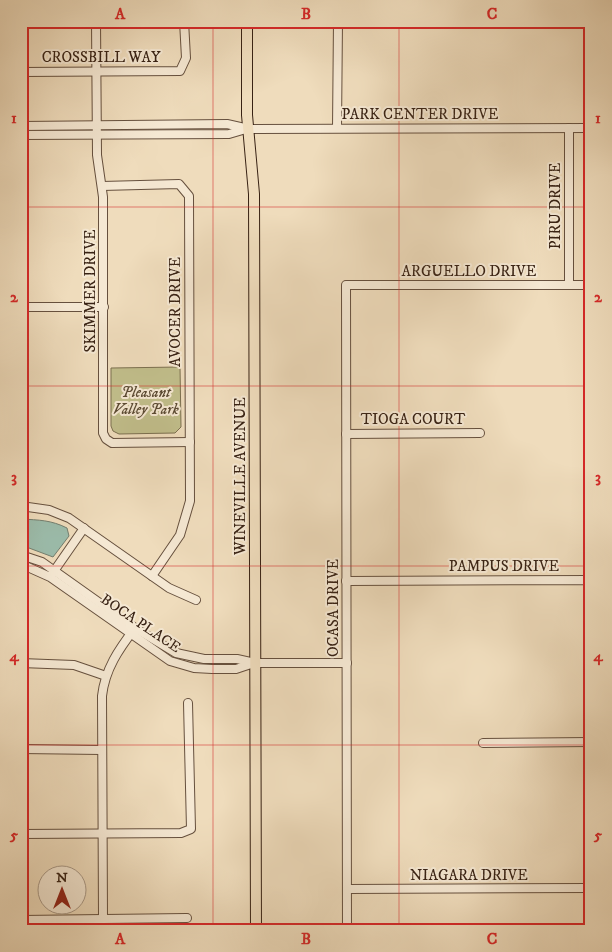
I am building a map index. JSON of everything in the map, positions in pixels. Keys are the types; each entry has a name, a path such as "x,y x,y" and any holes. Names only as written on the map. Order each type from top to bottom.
{"main road":[{"name":"WINEVILLE AVENUE","path":"246,21 248,129 254,194 256,931"}],"street":[{"name":"SKIMMER DRIVE","path":"96,21 97,163 102,186 104,307 103,433 106,439 112,443 190,442"},
{"name":"CROSSBILL WAY","path":"21,72 180,70 186,58 184,21"},
{"path":"337,128 338,21"},
{"name":"PARK CENTER DRIVE","path":"21,126 227,124 248,129 591,128"},
{"name":"PIRU DRIVE","path":"569,128 569,285"},
{"name":"PARK CENTER DRIVE","path":"21,135 229,134 248,129"},
{"name":"AVOCER DRIVE","path":"102,186 172,183 179,184 185,188 189,196 190,501 180,535 152,576"},
{"name":"ARGUELLO DRIVE","path":"346,285 591,285"},
{"name":"OCASA DRIVE","path":"346,285 348,931"},
{"path":"21,307 104,307"},
{"name":"TIOGA COURT","path":"346,434 480,433"},
{"path":"21,506 57,513 84,528 169,588 196,600"},
{"path":"52,574 84,528"},
{"name":"BOCA PLACE","path":"21,555 42,562 52,574 133,631 163,647 190,657 237,659 256,663 347,663"},
{"name":"BOCA PLACE","path":"21,564 52,574"},
{"name":"PAMPUS DRIVE","path":"346,581 590,580 591,742"},
{"path":"103,919 102,696 106,676 114,659 133,631"},
{"path":"21,663 74,665 106,676"},
{"path":"21,834 181,833 191,829 188,703"},
{"path":"483,743 591,742"},
{"path":"21,749 102,750"},
{"name":"NIAGARA DRIVE","path":"348,889 591,888"},
{"path":"22,920 187,918"}],"green space":[{"name":"Pleasant Valley Park","path":"180,367 181,427 175,433 119,434 113,431 111,426 111,368"}],"shaded area":[{"path":"21,519 56,523 67,528 69,536 53,557 21,545"}]}
